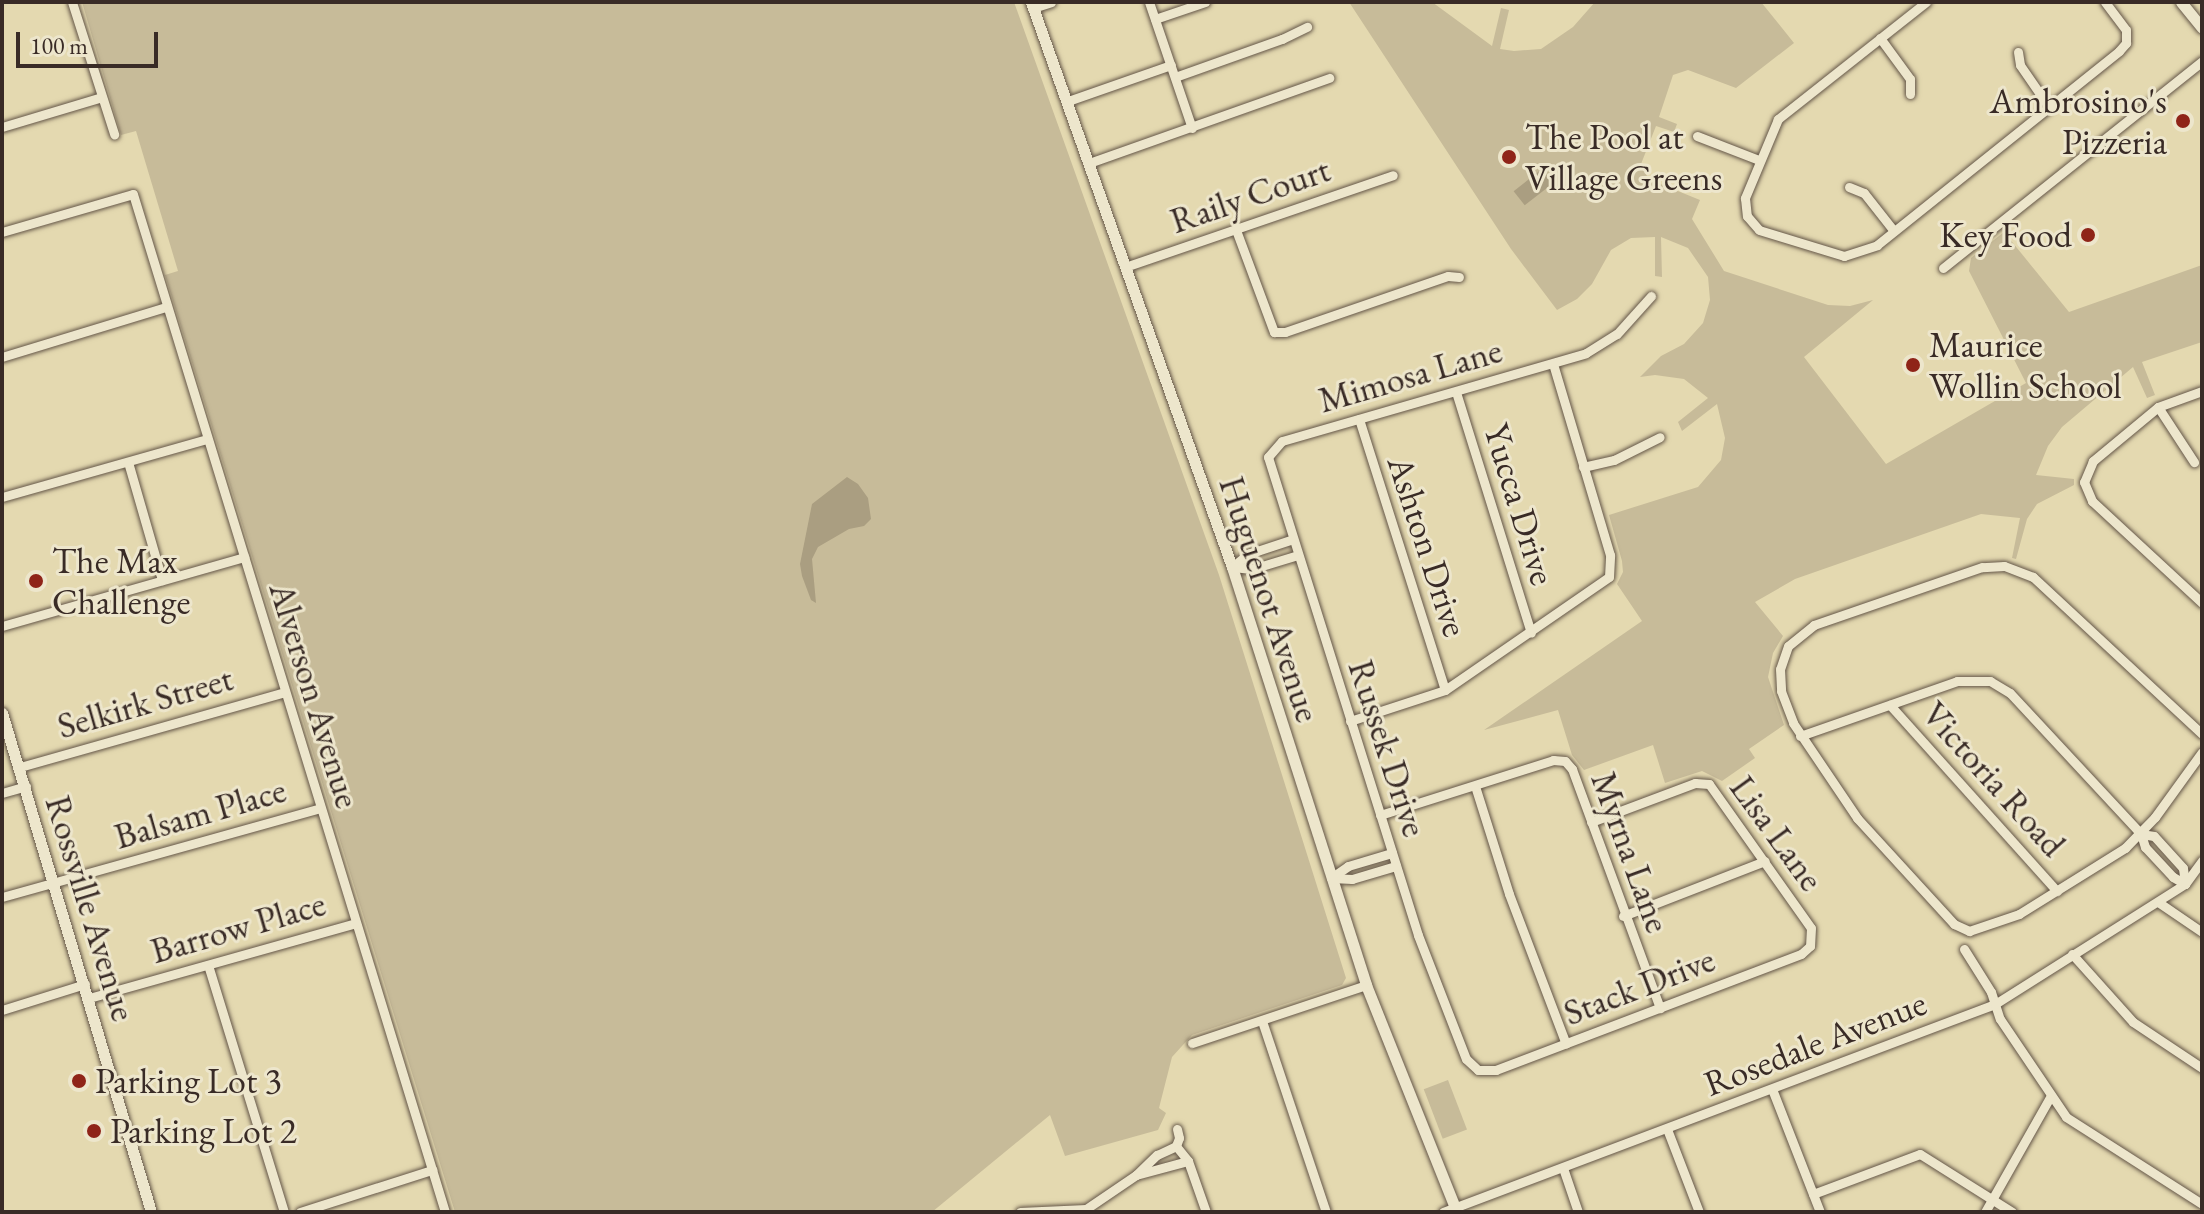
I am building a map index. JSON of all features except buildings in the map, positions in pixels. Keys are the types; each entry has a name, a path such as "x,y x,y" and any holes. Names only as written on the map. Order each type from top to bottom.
{"street":[{"path":"72,2 114,134"},
{"path":"1032,5 1051,2"},
{"path":"1149,2 1192,128"},
{"path":"1155,19 1205,2"},
{"path":"1926,2 1778,119 1759,160 1745,207 1747,216 1759,230 1844,256 1867,251 2126,43 2126,30 2105,2"},
{"path":"2181,2 2202,28"},
{"name":"Huguenot Avenue","path":"1032,5 1232,567 1366,985 1456,1210"},
{"path":"1175,77 1307,27"},
{"path":"1880,38 1910,79 1910,94"},
{"path":"2018,52 2020,65 2049,107"},
{"path":"1943,268 2202,61"},
{"path":"1068,101 1171,65"},
{"path":"1089,163 1329,78"},
{"path":"2,127 102,97"},
{"path":"1697,136 1759,160"},
{"name":"Raily Court","path":"1125,267 1393,175"},
{"path":"1849,187 1864,193 1894,231"},
{"name":"Alverson Avenue","path":"2,232 133,194 445,1212"},
{"path":"1236,230 1274,332 1285,332 1448,276 1459,277"},
{"name":"Mimosa Lane","path":"1282,441 1553,364 1602,344 1630,323 1651,296"},
{"path":"2,357 166,307"},
{"path":"1350,721 1445,690 1605,582 1612,571 1553,364"},
{"path":"2202,391 2158,407 2093,461 2085,474 2085,490 2092,501 2202,603"},
{"name":"Yucca Drive","path":"1456,392 1531,633"},
{"path":"2158,407 2194,462"},
{"name":"Ashton Drive","path":"1359,419 1445,690"},
{"path":"1583,467 1614,460 1660,437"},
{"path":"2,497 207,439"},
{"name":"Russek Drive","path":"1282,441 1270,450 1268,460 1418,935 1466,1059 1478,1070"},
{"path":"128,462 162,580"},
{"path":"1232,567 1248,554 1293,539"},
{"path":"1232,567 1252,569 1298,555"},
{"path":"2,626 244,557"},
{"path":"2202,734 2033,577 2015,569 1992,566 1814,625 1795,637 1782,657 1779,681 1800,736 1857,818 1962,929 1987,927 2057,891 2141,834 2202,752"},
{"path":"1800,736 1957,681 1977,679 1999,685 2010,693 2141,834 2145,847 2173,877 2185,884"},
{"name":"Selkirk Street","path":"20,767 285,692"},
{"name":"Victoria Road","path":"1890,705 2057,891"},
{"name":"Rossville Avenue","path":"2,713 55,882 151,1212"},
{"name":"Myrna Lane","path":"1475,786 1553,760 1565,761 1572,769 1623,916 1660,1008"},
{"name":"Lisa Lane","path":"1591,822 1705,782 1714,787 1811,928 1812,939"},
{"path":"2,793 26,786"},
{"path":"1380,815 1475,786 1509,894 1566,1044"},
{"name":"Balsam Place","path":"2,897 320,808"},
{"path":"1331,878 1348,866 1392,853"},
{"path":"1623,916 1765,861"},
{"name":"Rosedale Avenue","path":"1443,1212 1456,1210 1995,1004 2185,884 2202,861"},
{"path":"1331,878 1352,879 1396,866"},
{"path":"2158,902 2202,932"},
{"name":"Barrow Place","path":"89,998 356,923"},
{"name":"Stack Drive","path":"1478,1070 1496,1070 1801,954 1812,939"},
{"path":"1964,949 1995,1004 2000,1019 2066,1117 2202,1204"},
{"path":"2072,954 2133,1022 2202,1068"},
{"path":"208,965 284,1212"},
{"path":"2,1010 85,984"},
{"path":"1192,1043 1366,985"},
{"path":"1262,1021 1326,1212"},
{"path":"1772,1089 1820,1212"},
{"path":"1985,1212 2050,1097"},
{"path":"1020,1212 1086,1211 1136,1175 1157,1155 1176,1146 1179,1138 1177,1129"},
{"path":"1667,1129 1699,1212"},
{"path":"1176,1146 1188,1161 1206,1212"},
{"path":"1813,1194 1920,1154 2012,1212"},
{"path":"1136,1175 1188,1161"},
{"path":"1563,1168 1578,1212"},
{"path":"300,1212 432,1170"}],"shaded area":[{"path":"82,2 1014,2 1219,575 1346,978 1342,985 1192,1035 1172,1057 1159,1108 1166,1113 1158,1130 1065,1156 1050,1115 932,1212 455,1212 165,275 178,271 136,131 121,135"},
{"path":"1349,2 1432,2 1492,46 1501,8 1509,10 1500,49 1514,51 1541,49 1573,27 1595,2 1761,2 1794,43 1736,88 1688,70 1673,75 1659,117 1677,124 1674,132 1656,126 1641,164 1647,176 1658,183 1700,200 1692,219 1724,271 1828,305 1850,306 1873,300 1804,357 1886,464 2026,383 1969,271 1971,258 2004,232 2069,312 2202,265 2202,342 2142,362 2155,395 2147,398 2133,367 2062,427 2048,446 2036,475 2074,479 2074,485 2037,504 2027,519 2016,559 2012,558 2020,518 1981,514 1795,579 1755,602 1783,636 1773,653 1768,677 1784,725 1749,749 1755,758 1722,781 1702,771 1665,783 1653,745 1584,770 1572,755 1558,710 1484,730 1642,621 1617,584 1623,572 1622,561 1609,515 1698,487 1721,460 1725,438 1717,404 1682,431 1678,422 1708,398 1684,379 1655,375 1640,377 1661,356 1684,344 1703,323 1710,300 1708,277 1688,248 1661,237 1662,277 1655,276 1655,237 1631,238 1611,250 1592,284 1577,299 1557,310 1511,249"},
{"path":"1542,169 1553,183 1525,205 1514,191"},
{"path":"847,477 858,484 868,498 871,519 864,526 849,529 818,547 812,559 816,603 811,600 800,564 812,504"},
{"path":"1448,1080 1467,1129 1443,1139 1424,1089"}],"place":[{"name":"Ambrosino's Pizzeria","path":"2183,121"},
{"name":"The Pool at Village Greens","path":"1509,157"},
{"name":"Key Food","path":"2088,235"},
{"name":"Maurice Wollin School","path":"1913,365"},
{"name":"The Max Challenge","path":"36,581"},
{"name":"Parking Lot 3","path":"79,1081"},
{"name":"Parking Lot 2","path":"94,1131"}]}
